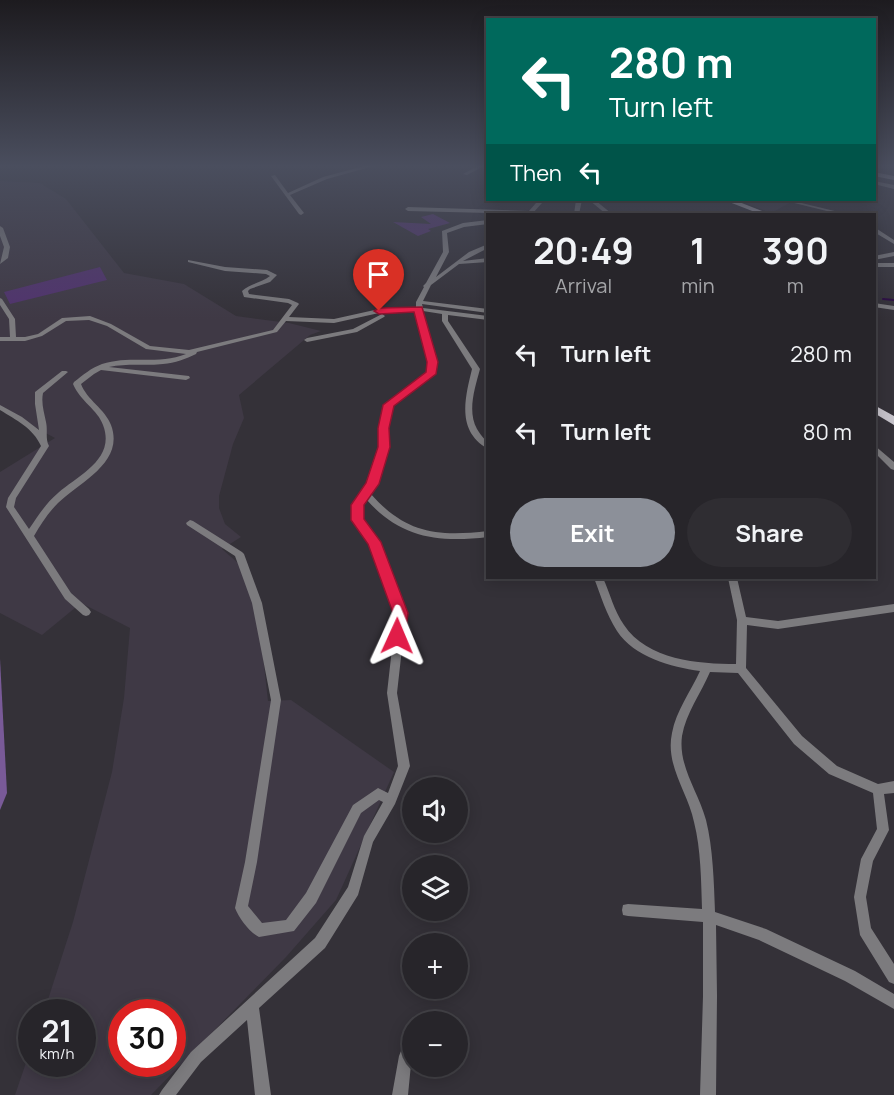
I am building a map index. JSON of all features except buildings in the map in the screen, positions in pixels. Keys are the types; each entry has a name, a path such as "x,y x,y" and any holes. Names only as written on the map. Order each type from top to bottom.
{"main road":[{"path":"876,409 894,421"}],"street":[{"path":"167,1095 196,1057 320,943 353,890 368,840 391,800 404,766 392,693 401,613 375,542 357,520 357,505 372,484 384,447 383,428 389,405 431,374 433,362 422,329 419,305 426,286 446,252 444,232 463,225 486,222"},
{"path":"0,228 8,247 5,258 0,262"},
{"path":"876,230 894,242"},
{"path":"426,286 460,263 471,251 486,247"},
{"path":"876,258 894,254"},
{"path":"460,263 486,260"},
{"path":"0,339 40,335 64,319 90,318 109,325 148,348 189,352 230,340 257,337 275,331 296,304 289,301 246,296 245,291 248,287 272,279 274,275 267,272 225,269 190,261"},
{"path":"876,265 894,265"},
{"path":"0,300 12,319 13,339"},
{"path":"419,305 445,312 486,318"},
{"path":"307,340 355,331 374,318 419,305 486,311"},
{"path":"876,305 894,308"},
{"path":"284,319 334,321 379,311 402,310"},
{"path":"445,312 445,321 476,369 466,417 471,427 486,445"},
{"path":"29,536 55,501 91,471 109,452 111,440 106,423 79,393 76,384 96,368 124,361 180,360 201,349"},
{"path":"96,368 186,378"},
{"path":"64,372 39,392 36,406 44,427 42,437 45,446 41,456 12,498 10,507 68,596 86,612"},
{"path":"0,407 42,437"},
{"path":"876,449 894,467"},
{"path":"366,493 386,515 405,529 424,534 486,534"},
{"path":"190,523 239,554 257,603 276,700 251,862 241,908 259,930 289,926 311,898 357,808 378,794 391,800"},
{"path":"599,579 624,633 644,649 706,669 741,669"},
{"path":"732,579 742,620 741,669 798,740 833,770 878,790 894,787"},
{"path":"742,620 778,624 894,608"},
{"path":"706,669 679,725 676,746 702,827 708,916 708,1095"},
{"path":"878,790 883,830 867,859 860,897 865,930 894,977"},
{"path":"628,910 708,916 761,934 831,966 894,1002"},
{"path":"252,1007 262,1095"},
{"path":"400,1095 403,1077"}],"shaded area":[{"path":"0,216 79,216 124,273 184,284 236,316 289,323 321,331 310,335 239,395 244,418 233,444 219,496 219,508 225,524 241,537 222,549 238,563 259,620 268,701 291,700 394,772 336,900 286,957 186,1059 186,999 108,999 108,1077 169,1077 151,1095 15,1095 21,1077 96,1077 96,999 48,999 73,922 112,772 124,698 130,628 81,603 42,635 0,613 0,472 55,438 0,409"},
{"path":"0,659 7,793 0,810"}],"waterway":[{"path":"883,299 894,300"}],"route":[{"path":"379,311 418,309 433,362 431,374 389,405 383,428 384,447 372,484 357,505 357,520 375,542 401,613 397,636"}]}
